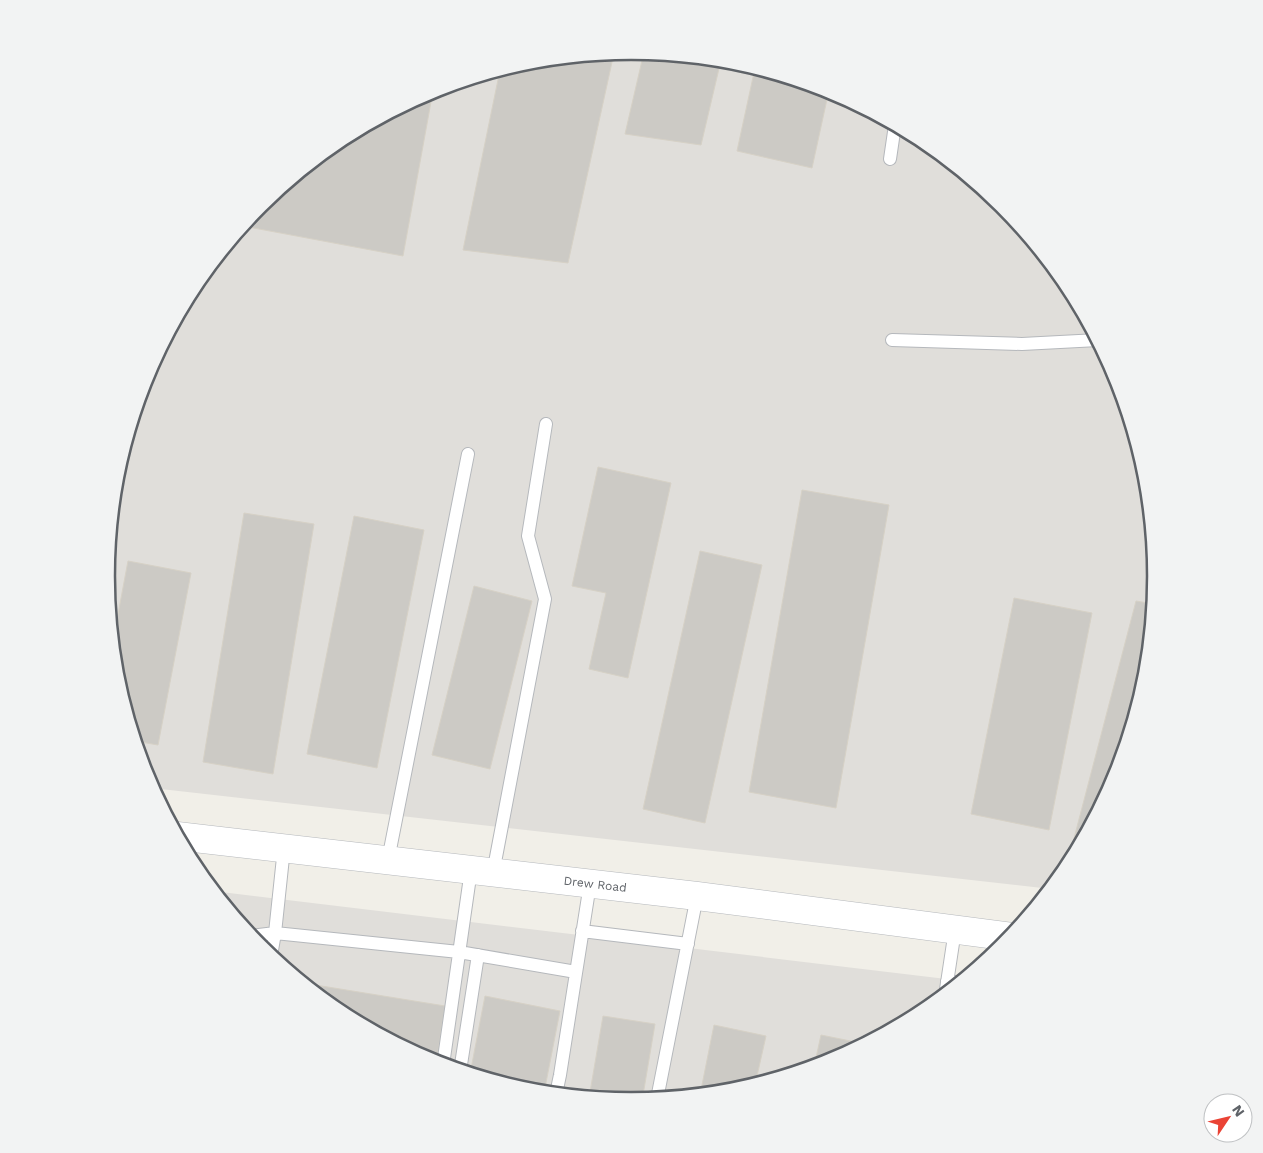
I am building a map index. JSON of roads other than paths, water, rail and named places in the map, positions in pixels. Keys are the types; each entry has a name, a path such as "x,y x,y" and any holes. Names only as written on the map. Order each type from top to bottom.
{"street":[{"name":"Drew Road","path":"185,837 697,896 1003,936"}],"lane":[{"path":"890,158 894,132"},
{"path":"892,340 1022,344 1091,340"},
{"path":"444,1058 459,952 482,871 545,599 528,536 546,424"},
{"path":"388,860 468,454"},
{"path":"272,947 284,848"},
{"path":"557,1088 590,884"},
{"path":"658,1092 697,896"},
{"path":"946,986 955,930"},
{"path":"582,931 688,944"},
{"path":"259,935 275,933 459,952 576,972"},
{"path":"461,1064 478,955"},
{"path":"947,981 951,982"}]}
